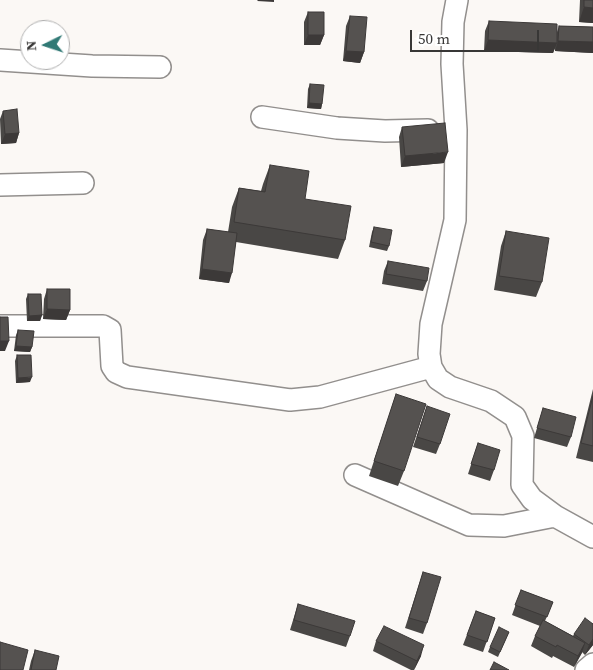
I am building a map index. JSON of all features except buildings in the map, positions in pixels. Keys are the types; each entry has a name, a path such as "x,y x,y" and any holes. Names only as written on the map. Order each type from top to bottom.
{"street":[{"path":"457,0 453,22 452,64 456,130 455,220 431,324 429,354 431,367 438,379 450,387 491,401 515,418 523,436 522,485 532,499 555,516 593,537"},
{"path":"0,60 92,66 160,67"},
{"path":"262,117 337,128 385,131 456,130"},
{"path":"0,185 83,183"},
{"path":"0,326 103,326 110,330 112,366 116,372 126,377 290,400 320,397 431,367"},
{"path":"355,476 469,525 504,526 555,516"},
{"path":"586,670 593,664"}]}
